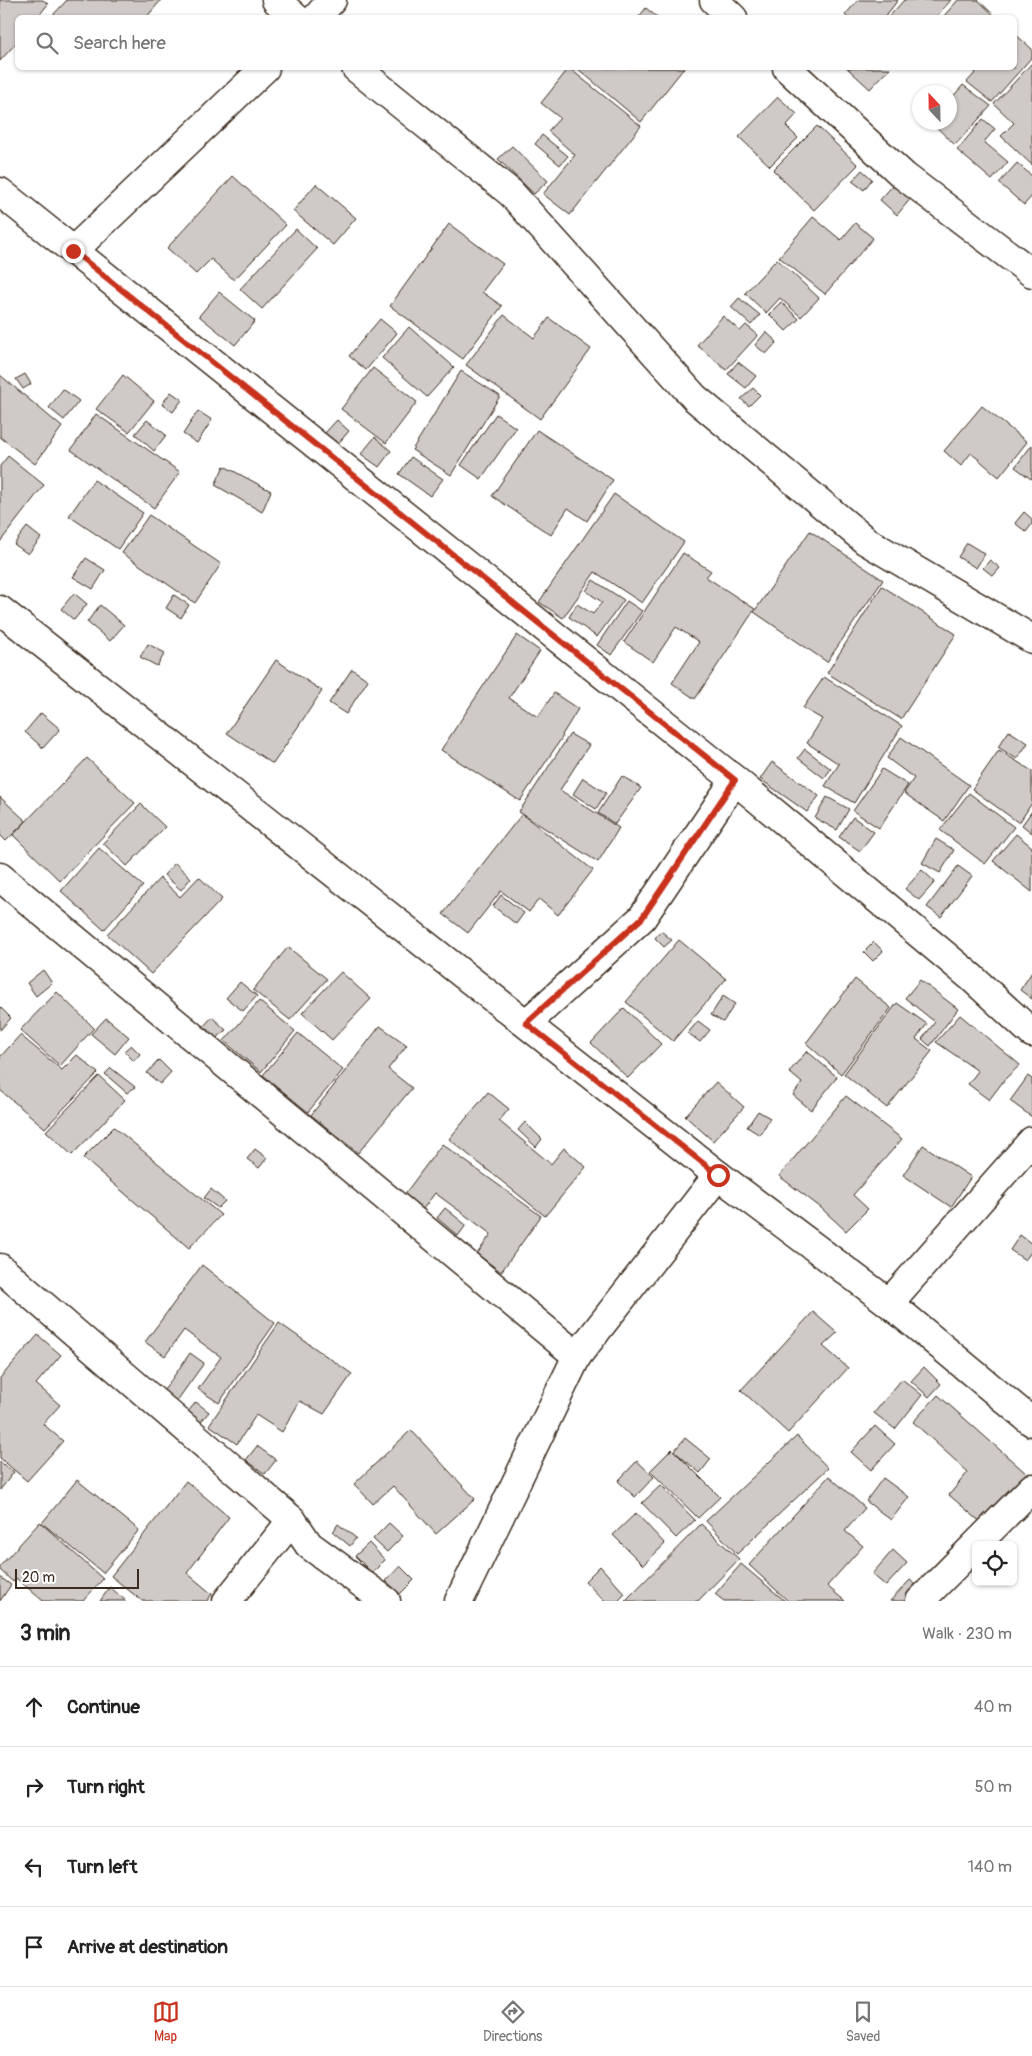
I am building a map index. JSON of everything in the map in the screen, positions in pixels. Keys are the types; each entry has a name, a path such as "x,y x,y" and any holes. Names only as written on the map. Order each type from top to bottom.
{"street":[{"path":"276,0 293,15"},
{"path":"319,15 332,0"},
{"path":"714,0 730,15"},
{"path":"73,251 263,70"},
{"path":"358,70 511,193 703,404 866,541 1032,639"},
{"path":"789,70 904,176 1032,272"},
{"path":"0,192 735,780 970,977 1032,1032"},
{"path":"0,610 718,1175 889,1303 1032,1422"},
{"path":"526,1023 642,918 735,780"},
{"path":"0,877 577,1356"},
{"path":"889,1303 1032,1141"},
{"path":"459,1601 577,1356 718,1175"},
{"path":"0,1268 292,1520 308,1545 386,1601"},
{"path":"920,1601 1032,1488"},
{"path":"227,1601 292,1520"}],"building":[{"path":"0,0 43,0 48,4 39,15 15,15 15,44 0,61"},
{"path":"67,0 161,0 148,15 53,15"},
{"path":"858,0 898,0 886,15 845,15"},
{"path":"904,0 951,0 938,15 891,15"},
{"path":"958,0 978,0 994,15 945,15"},
{"path":"646,8 654,15 640,15"},
{"path":"1017,36 1032,49 1032,57 992,102 967,82 976,72 974,70 1017,70"},
{"path":"1032,63 1032,165 1001,136 1014,123 994,104"},
{"path":"567,70 571,70 641,126 570,215 543,194 575,155 548,131 560,118 541,103"},
{"path":"579,70 682,70 641,122"},
{"path":"849,70 888,70 870,89"},
{"path":"963,85 991,106 955,145 939,130 957,130 957,92"},
{"path":"778,97 797,114 786,126 798,138 770,166 739,137"},
{"path":"983,119 995,129 984,142 1008,162 992,180 957,150"},
{"path":"817,126 858,165 814,210 773,170"},
{"path":"542,135 568,156 560,165 535,144"},
{"path":"512,146 548,181 534,194 498,159"},
{"path":"1017,163 1032,176 1032,196 1024,205 999,183"},
{"path":"862,170 872,179 864,190 852,181"},
{"path":"233,176 286,225 234,280 211,259 196,274 167,248"},
{"path":"316,184 356,218 333,245 293,211"},
{"path":"894,184 911,198 897,215 880,200"},
{"path":"813,217 841,240 855,223 873,238 825,294 779,257"},
{"path":"449,224 503,264 482,292 502,306 463,359 390,306"},
{"path":"296,229 317,249 262,309 240,289"},
{"path":"777,259 819,298 801,317 780,298 766,313 745,293"},
{"path":"219,292 255,321 235,345 199,316"},
{"path":"739,298 760,315 751,325 731,307"},
{"path":"781,302 799,319 786,331 769,314"},
{"path":"504,315 534,338 549,318 591,349 540,419 466,365"},
{"path":"723,316 740,331 746,325 758,335 726,370 697,345"},
{"path":"380,319 397,333 366,370 349,356"},
{"path":"409,327 454,367 427,397 382,358"},
{"path":"766,332 777,342 766,354 755,345"},
{"path":"738,362 756,376 746,388 728,374"},
{"path":"373,368 417,402 386,443 341,409"},
{"path":"461,371 500,396 451,475 412,450"},
{"path":"25,374 31,384 23,389 16,379"},
{"path":"0,375 62,427 35,464 0,437"},
{"path":"123,375 154,401 129,432 96,409"},
{"path":"753,388 760,395 749,406 741,399"},
{"path":"63,389 79,401 64,420 49,408"},
{"path":"171,392 182,400 173,412 162,404"},
{"path":"982,406 1027,442 999,477 971,453 961,466 944,451"},
{"path":"198,411 212,420 197,443 183,434"},
{"path":"96,414 180,472 154,508 71,450"},
{"path":"496,414 516,428 481,479 461,465"},
{"path":"147,420 166,435 154,451 135,434"},
{"path":"337,420 349,431 337,445 324,434"},
{"path":"537,430 613,480 587,521 568,508 551,535 492,496"},
{"path":"375,437 391,451 379,467 361,454"},
{"path":"1032,445 1032,478 1031,479 1015,467"},
{"path":"8,456 44,485 0,542 0,466"},
{"path":"411,457 443,479 430,496 399,474"},
{"path":"224,466 271,491 262,512 215,485"},
{"path":"94,480 143,513 118,549 69,516"},
{"path":"614,494 684,542 642,603 595,572 563,618 539,602"},
{"path":"1024,512 1032,519 1032,524 1026,532 1015,523"},
{"path":"149,515 221,564 195,603 122,553"},
{"path":"27,527 41,538 28,554 14,544"},
{"path":"810,531 883,580 827,662 754,612"},
{"path":"967,543 985,554 976,568 958,557"},
{"path":"683,553 711,571 706,577 755,609 695,699 672,683 699,642 676,627 653,662 624,642"},
{"path":"86,558 105,570 93,589 73,577"},
{"path":"990,560 1000,568 993,576 983,568"},
{"path":"593,580 624,600 597,637 569,617 577,604 593,614 602,602 586,591"},
{"path":"882,586 956,634 901,719 827,673"},
{"path":"74,593 87,604 74,620 61,609"},
{"path":"174,595 189,605 181,618 166,608"},
{"path":"627,601 642,611 611,655 597,645"},
{"path":"100,605 124,625 110,641 87,622"},
{"path":"517,635 540,651 509,698 538,717 554,693 578,709 563,736 520,801 441,750"},
{"path":"148,644 165,653 157,666 140,657"},
{"path":"276,660 322,691 273,764 227,733"},
{"path":"352,669 368,680 346,714 329,703"},
{"path":"824,677 902,726 854,803 825,786 839,764 807,743 822,719 803,708"},
{"path":"41,713 60,729 43,748 25,732"},
{"path":"1009,731 1028,743 1017,759 998,747"},
{"path":"570,734 589,745 560,790 619,828 598,862 519,812"},
{"path":"901,737 969,785 944,821 904,793 914,778 887,758"},
{"path":"805,749 831,769 824,778 798,758"},
{"path":"999,750 1032,771 1032,803 1019,823 972,789"},
{"path":"87,758 135,803 60,881 13,835"},
{"path":"772,762 819,796 807,812 760,779"},
{"path":"882,769 908,785 879,828 853,811"},
{"path":"622,776 641,788 615,824 598,813"},
{"path":"583,778 606,793 596,809 573,794"},
{"path":"969,793 1014,827 985,864 940,830"},
{"path":"0,797 26,821 6,841 0,835"},
{"path":"827,797 849,809 837,830 815,818"},
{"path":"141,804 165,827 127,866 103,843"},
{"path":"1032,811 1032,833 1022,825"},
{"path":"522,814 593,870 558,915 539,899 529,912 501,891 468,933 443,914"},
{"path":"853,817 874,832 860,851 839,837"},
{"path":"1016,834 1032,847 1032,892 993,861"},
{"path":"936,839 954,850 940,873 922,863"},
{"path":"99,848 143,886 104,930 61,891"},
{"path":"175,863 191,878 181,890 164,875"},
{"path":"958,866 972,876 941,917 927,907"},
{"path":"922,870 935,882 919,900 905,889"},
{"path":"199,877 222,899 151,974 107,934 160,878 180,897"},
{"path":"501,895 524,913 516,924 493,906"},
{"path":"661,931 672,940 664,947 655,938"},
{"path":"679,940 726,979 673,1041 626,1002"},
{"path":"874,942 883,951 873,961 864,952"},
{"path":"288,947 327,979 290,1020 253,990"},
{"path":"43,970 52,983 36,996 27,983"},
{"path":"341,972 371,999 332,1040 302,1013"},
{"path":"1032,972 1032,999 1020,990"},
{"path":"855,979 891,1008 841,1074 806,1043"},
{"path":"920,980 958,1009 930,1046 922,1039 935,1022 905,998"},
{"path":"240,982 257,996 243,1011 226,998"},
{"path":"57,992 94,1028 60,1066 20,1030"},
{"path":"723,996 735,1004 723,1022 711,1015"},
{"path":"259,1001 295,1031 261,1072 224,1041"},
{"path":"897,1003 927,1024 916,1039 932,1051 887,1108 844,1074"},
{"path":"0,1007 11,1018 0,1030"},
{"path":"624,1008 661,1044 628,1078 591,1043"},
{"path":"960,1015 1020,1065 1005,1079 989,1100 968,1084 978,1071 936,1042"},
{"path":"212,1017 226,1030 215,1040 203,1027"},
{"path":"106,1018 129,1037 115,1054 91,1034"},
{"path":"698,1021 710,1030 700,1042 688,1033"},
{"path":"380,1026 407,1045 388,1069 412,1088 358,1153 311,1115"},
{"path":"298,1033 343,1070 308,1112 263,1075"},
{"path":"20,1035 62,1070 77,1055 98,1073 45,1128 0,1090 0,1057"},
{"path":"131,1045 140,1054 134,1061 124,1051"},
{"path":"807,1051 837,1077 811,1110 793,1095 802,1083 789,1072"},
{"path":"159,1060 171,1072 160,1084 147,1073"},
{"path":"111,1068 135,1087 127,1093 105,1074"},
{"path":"99,1076 125,1100 72,1155 46,1131"},
{"path":"1028,1076 1032,1079 1032,1117 1010,1101"},
{"path":"716,1082 744,1107 713,1141 685,1116"},
{"path":"488,1092 509,1109 499,1121 551,1164 564,1148 586,1167 545,1216 449,1139"},
{"path":"846,1096 902,1139 853,1195 868,1209 846,1231 820,1207 779,1176"},
{"path":"758,1111 770,1118 760,1135 747,1127"},
{"path":"525,1122 542,1139 536,1147 518,1130"},
{"path":"114,1127 221,1215 189,1248 83,1158"},
{"path":"442,1144 541,1216 501,1272 477,1254 491,1234 435,1193 423,1209 404,1195"},
{"path":"923,1145 971,1177 951,1207 903,1175"},
{"path":"255,1149 267,1158 259,1168 247,1159"},
{"path":"211,1189 225,1201 218,1208 204,1198"},
{"path":"445,1208 466,1225 458,1236 437,1218"},
{"path":"1020,1235 1032,1244 1032,1251 1025,1260 1010,1250"},
{"path":"202,1265 275,1323 219,1403 198,1389 221,1357 184,1330 165,1356 145,1342"},
{"path":"813,1312 837,1333 823,1346 848,1368 788,1433 741,1390"},
{"path":"279,1323 352,1374 324,1414 300,1401 282,1432 256,1415 237,1444 209,1425"},
{"path":"38,1335 61,1355 36,1384 60,1405 43,1424 63,1441 27,1481 0,1458 0,1378"},
{"path":"190,1353 204,1363 174,1405 160,1396"},
{"path":"924,1367 941,1384 929,1397 911,1381"},
{"path":"902,1379 922,1395 895,1429 874,1413"},
{"path":"938,1395 1027,1474 983,1524 949,1495 968,1472 913,1422"},
{"path":"196,1402 209,1412 199,1424 186,1414"},
{"path":"875,1426 895,1444 871,1470 851,1452"},
{"path":"411,1430 475,1499 436,1534 393,1486 373,1504 354,1484"},
{"path":"797,1436 828,1468 737,1554 706,1521"},
{"path":"685,1438 711,1459 700,1473 674,1451"},
{"path":"257,1446 276,1460 265,1474 246,1460"},
{"path":"672,1449 720,1497 698,1518 650,1471"},
{"path":"637,1461 654,1477 635,1497 618,1481"},
{"path":"0,1462 14,1472 0,1490"},
{"path":"829,1476 865,1508 845,1531 863,1546 827,1586 845,1601 788,1601 749,1565"},
{"path":"883,1478 909,1497 891,1520 866,1501"},
{"path":"77,1480 139,1530 103,1573 42,1523"},
{"path":"186,1481 229,1517 187,1573 212,1594 207,1601 142,1601 111,1576"},
{"path":"661,1485 695,1520 676,1538 642,1503"},
{"path":"636,1513 665,1544 643,1565 613,1535"},
{"path":"40,1522 103,1579 83,1601 43,1601 16,1578 13,1582 0,1570 0,1566"},
{"path":"389,1523 403,1536 387,1552 373,1539"},
{"path":"338,1524 356,1538 350,1546 333,1532"},
{"path":"701,1524 739,1559 698,1601 625,1601"},
{"path":"369,1543 385,1560 372,1573 355,1556"},
{"path":"893,1550 907,1563 886,1586 872,1574"},
{"path":"741,1564 785,1601 724,1601 715,1594"},
{"path":"400,1566 414,1580 400,1594 386,1581"},
{"path":"600,1566 625,1594 618,1601 604,1601 585,1581"},
{"path":"0,1577 11,1585 0,1601"},
{"path":"910,1580 925,1593 917,1601 890,1601"},
{"path":"110,1587 126,1601 100,1601"}],"route":[{"path":"73,251 735,780 642,918 526,1023 718,1175"}]}
